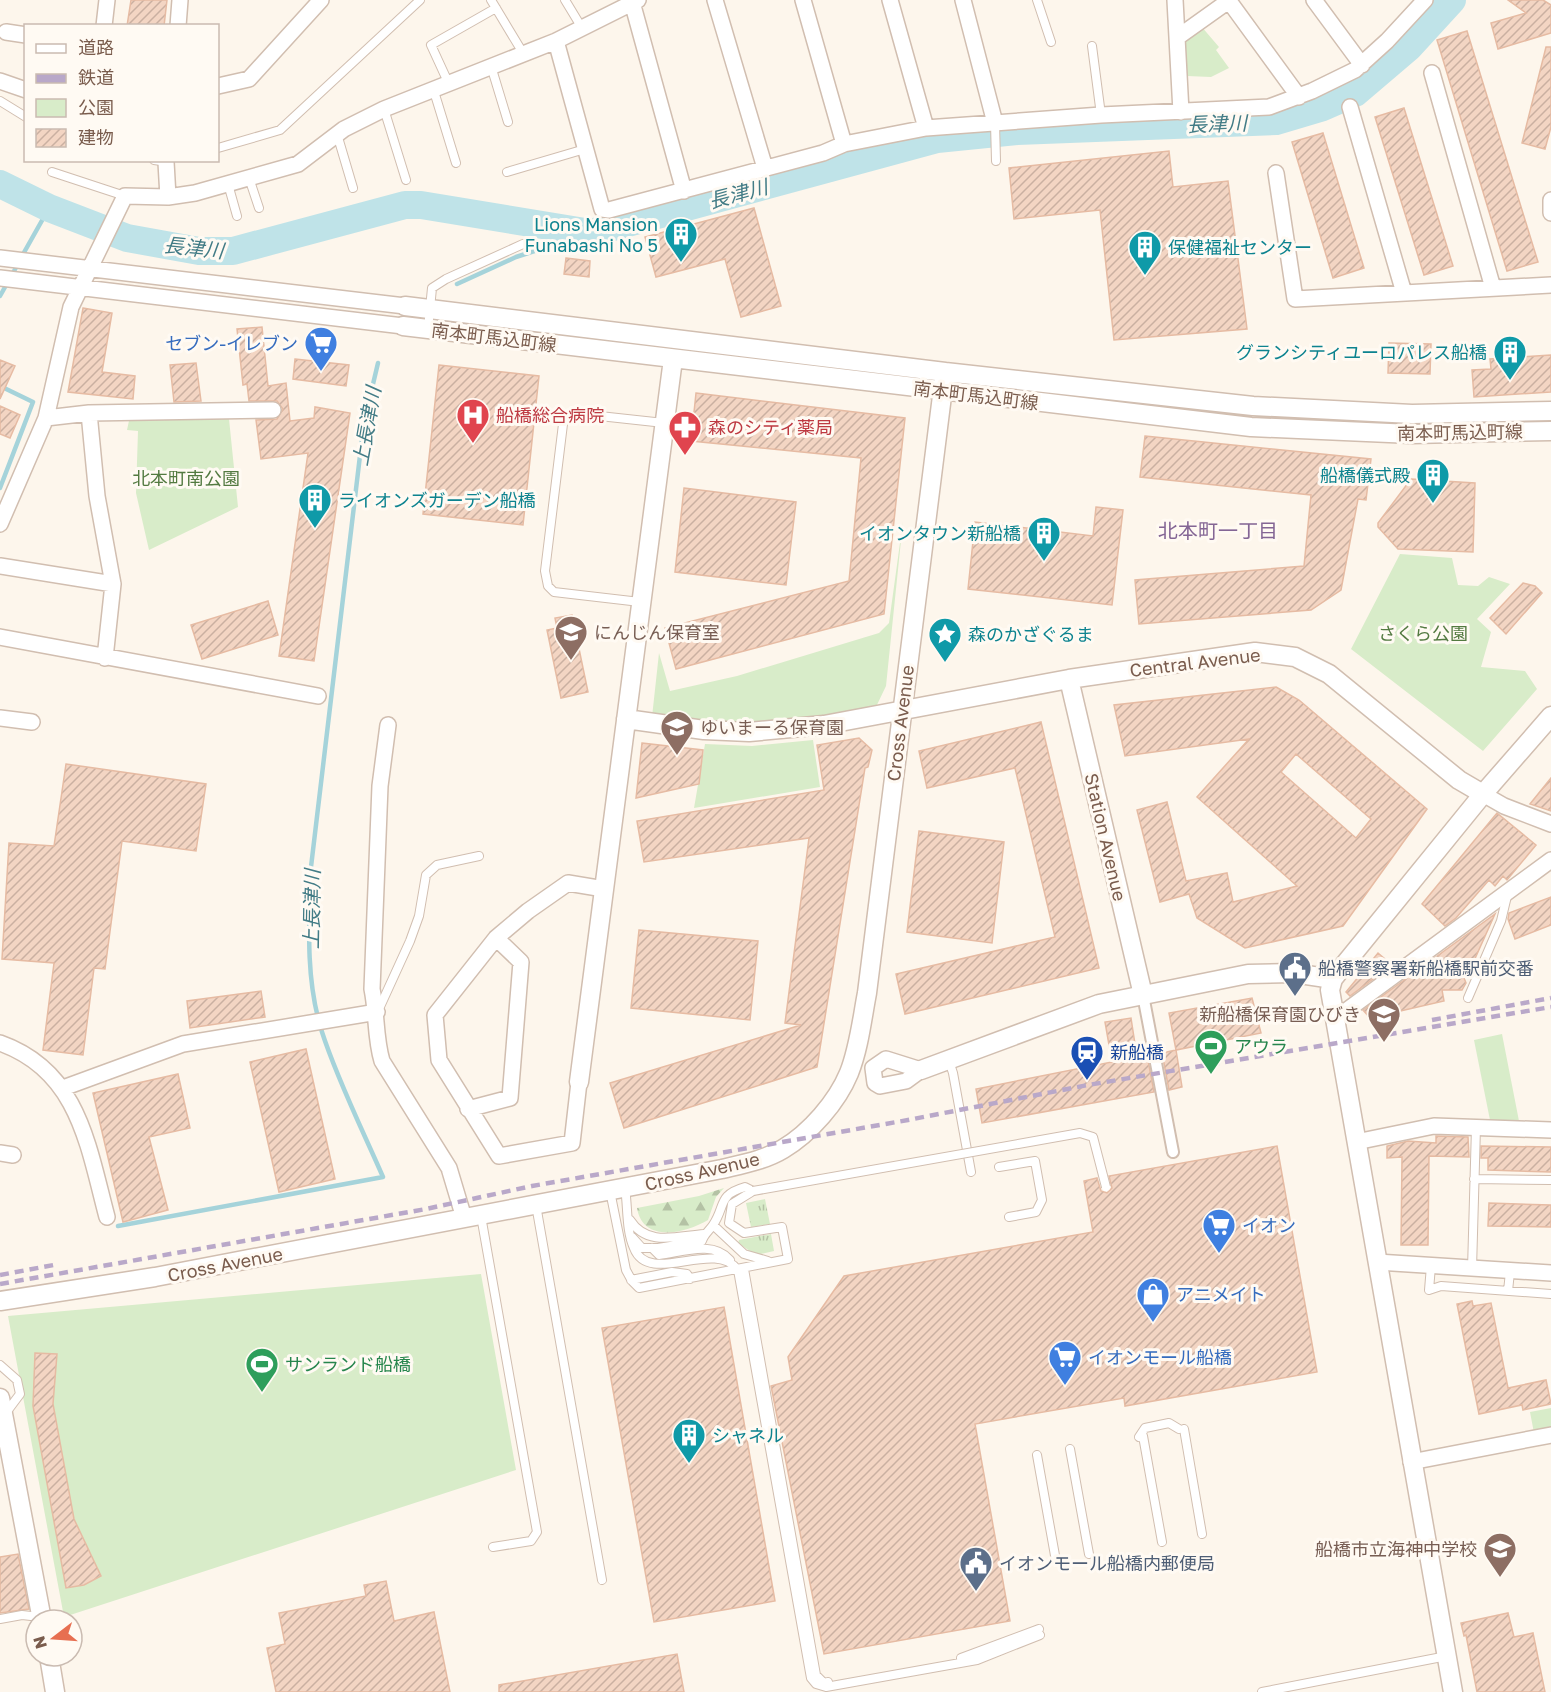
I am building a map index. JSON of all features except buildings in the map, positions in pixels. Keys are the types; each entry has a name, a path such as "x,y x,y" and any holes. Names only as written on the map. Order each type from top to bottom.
{"street":[{"path":"104,24 107,0"},
{"path":"178,24 180,0"},
{"path":"219,86 249,79 321,0"},
{"path":"716,0 765,168"},
{"path":"803,0 844,144"},
{"path":"890,0 926,128"},
{"path":"963,0 995,123"},
{"path":"1175,0 1181,112"},
{"path":"1178,37 1230,0 1299,97"},
{"path":"1314,0 1362,65"},
{"path":"556,41 602,209 609,210 684,191 844,144 926,128 1101,115 1252,110 1299,97 1345,76 1362,65 1409,6 1425,0"},
{"path":"0,524 46,418 71,307 126,196 168,197 298,164 338,134 384,109 556,41 635,1 684,191"},
{"path":"6,32 24,35"},
{"path":"1432,73 1492,288"},
{"path":"0,81 24,89"},
{"path":"1350,107 1404,293"},
{"path":"164,162 168,197"},
{"path":"1276,173 1295,299 1551,285"},
{"path":"1551,200 1551,213"},
{"path":"0,258 405,306"},
{"path":"0,278 404,326"},
{"name":"南本町馬込町線","path":"405,306 945,372 1253,406 1412,414 1551,411"},
{"name":"南本町馬込町線","path":"404,326 1251,427 1412,434 1551,431"},
{"path":"604,889 567,883 528,911 496,938 435,1015 438,1060 499,1156 572,1143 673,359"},
{"name":"Cross Avenue","path":"0,1301 155,1277 618,1190 767,1157 785,1148 818,1119 839,1091 856,1052 867,993 945,372"},
{"path":"1251,427 1253,406"},
{"path":"46,418 89,413 273,410"},
{"path":"89,413 97,496 113,584 105,658"},
{"path":"1412,414 1412,434"},
{"path":"0,566 113,584"},
{"path":"0,637 318,696"},
{"name":"Central Avenue","path":"626,719 704,730 749,732 824,725 1068,679 1255,652 1295,657 1329,674 1459,780 1483,794"},
{"name":"Station Avenue","path":"1068,679 1143,995"},
{"path":"1453,1692 1330,990 1333,979 1483,794 1551,716"},
{"path":"1,721 32,722"},
{"path":"388,725 380,786 372,989 382,1061 449,1168 473,1216"},
{"path":"1483,794 1504,806 1551,824"},
{"path":"1335,1019 1551,860"},
{"path":"468,1109 510,1098 521,962 496,938"},
{"path":"921,1070 1099,1004 1219,978 1271,972 1333,979"},
{"path":"1143,995 1173,1152"},
{"path":"63,1088 183,1044 377,1012"},
{"path":"0,1043 23,1051 63,1088 84,1128 107,1217"},
{"path":"1356,1142 1434,1126 1551,1130"},
{"path":"1377,1262 1551,1273"},
{"path":"0,1398 39,1608"},
{"path":"1412,1462 1551,1435"},
{"path":"51,1668 55,1692"}],"lane":[{"path":"219,148 280,130 420,0"},
{"path":"491,0 523,53"},
{"path":"565,0 582,28"},
{"path":"1037,0 1051,42"},
{"path":"448,82 431,45 496,8"},
{"path":"1092,46 1101,115"},
{"path":"491,66 508,122"},
{"path":"434,88 456,163"},
{"path":"0,101 24,116"},
{"path":"384,109 406,180"},
{"path":"995,123 996,161"},
{"path":"338,134 353,188"},
{"path":"507,172 585,149"},
{"path":"52,172 126,196"},
{"path":"249,178 259,208"},
{"path":"228,183 237,216"},
{"path":"428,329 432,288 523,244"},
{"path":"642,603 554,592 548,586 545,571 564,416 572,412 665,423"},
{"path":"377,1012 419,916 426,875 436,865 479,856"},
{"path":"1468,998 1501,921 1508,892"},
{"path":"948,1060 953,1072 971,1172"},
{"path":"1472,1269 1476,1127"},
{"path":"618,1190 626,1270 631,1280 639,1288 788,1259 782,1227 744,1233 729,1223 732,1204 753,1191 1080,1133 1094,1137 1106,1187"},
{"path":"999,1167 1035,1161 1042,1200 1036,1212 1008,1217"},
{"path":"1474,1179 1551,1180"},
{"path":"631,1236 642,1248 702,1241 704,1234 713,1225 721,1203 730,1191 745,1186 753,1191"},
{"path":"618,1190 635,1228 650,1238 704,1234"},
{"path":"536,1204 602,1580"},
{"path":"473,1216 537,1532 531,1541 493,1547"},
{"path":"628,1216 631,1236 639,1259 649,1263 719,1257 741,1269 811,1678 816,1684 826,1687 977,1660 1040,1632"},
{"path":"713,1225 744,1254 776,1262"},
{"path":"652,1248 659,1255 714,1248 722,1252 731,1262"},
{"path":"1431,1266 1430,1290 1440,1286 1551,1294"},
{"path":"1508,1291 1510,1272"},
{"path":"0,1365 17,1380 20,1394 3,1416"},
{"path":"1162,1542 1141,1437 1145,1428 1169,1423 1182,1429 1203,1534"},
{"path":"1070,1449 1089,1554"},
{"path":"1037,1455 1056,1561"},
{"path":"0,1619 24,1615"},
{"path":"1262,1692 1447,1656"}],"green space":[{"path":"1201,26 1219,47 1216,50 1229,68 1211,77 1187,76 1180,55 1179,40"},
{"name":"北本町南公園","path":"130,416 229,419 238,507 149,550 136,493 138,431 127,430"},
{"path":"903,521 886,686 875,709 754,725 652,717 659,653 670,691 737,676 879,633 889,623"},
{"name":"さくら公園","path":"1400,554 1452,558 1458,585 1478,586 1489,577 1510,584 1477,619 1491,632 1481,667 1525,671 1537,689 1483,751 1351,649"},
{"path":"813,740 820,787 694,808 705,744 752,746"},
{"path":"1502,1034 1519,1121 1490,1120 1474,1040"},
{"path":"724,1188 716,1197 708,1220 677,1232 656,1231 647,1227 637,1208 699,1196"},
{"path":"765,1199 770,1224 751,1227 746,1203"},
{"path":"771,1234 774,1251 756,1255 738,1243 739,1240"},
{"name":"サンランド船橋","path":"481,1274 516,1470 84,1610 84,1608 62,1608 8,1316"},
{"path":"1551,1408 1551,1429 1534,1433 1530,1412"}],"waterway":[{"name":"長津川","path":"0,184 49,208 127,238 199,251 233,251 405,205 421,205 591,233 937,139 1017,131 1276,121 1323,107 1355,93 1409,47 1452,0"},
{"path":"22,256 49,208"},
{"name":"上長津川","path":"457,284 516,257 591,233"},
{"path":"0,296 18,264"},
{"name":"上長津川","path":"118,1226 383,1177 322,1032 313,992 309,929 311,867 364,422 378,363"},
{"path":"0,386 33,402 0,488"}],"railway":[{"path":"1432,1020 1551,998"},
{"path":"0,1284 426,1209 532,1186 908,1120 1088,1085 1551,1007"},
{"path":"0,1275 59,1264"}],"place":[{"name":"Lions Mansion Funabashi No 5","path":"681,263"},
{"name":"保健福祉センター","path":"1145,276"},
{"name":"セブン-イレブン","path":"321,372"},
{"name":"グランシティユーロパレス船橋","path":"1510,381"},
{"name":"船橋総合病院","path":"473,444"},
{"name":"森のシティ薬局","path":"685,456"},
{"name":"船橋儀式殿","path":"1433,504"},
{"name":"ライオンズガーデン船橋","path":"315,529"},
{"name":"イオンタウン新船橋","path":"1044,562"},
{"name":"にんじん保育室","path":"571,661"},
{"name":"森のかざぐるま","path":"945,663"},
{"name":"ゆいまーる保育園","path":"677,756"},
{"name":"船橋警察署新船橋駅前交番","path":"1295,997"},
{"name":"新船橋保育園ひびき","path":"1384,1043"},
{"name":"アウラ","path":"1211,1075"},
{"name":"新船橋","path":"1087,1081"},
{"name":"イオン","path":"1219,1254"},
{"name":"アニメイト","path":"1153,1323"},
{"name":"イオンモール船橋","path":"1065,1386"},
{"name":"サンランド船橋","path":"262,1393"},
{"name":"シャネル","path":"689,1464"},
{"name":"船橋市立海神中学校","path":"1500,1578"},
{"name":"イオンモール船橋内郵便局","path":"976,1592"}],"district":[{"name":"北本町一丁目","path":"1218,530"}]}
